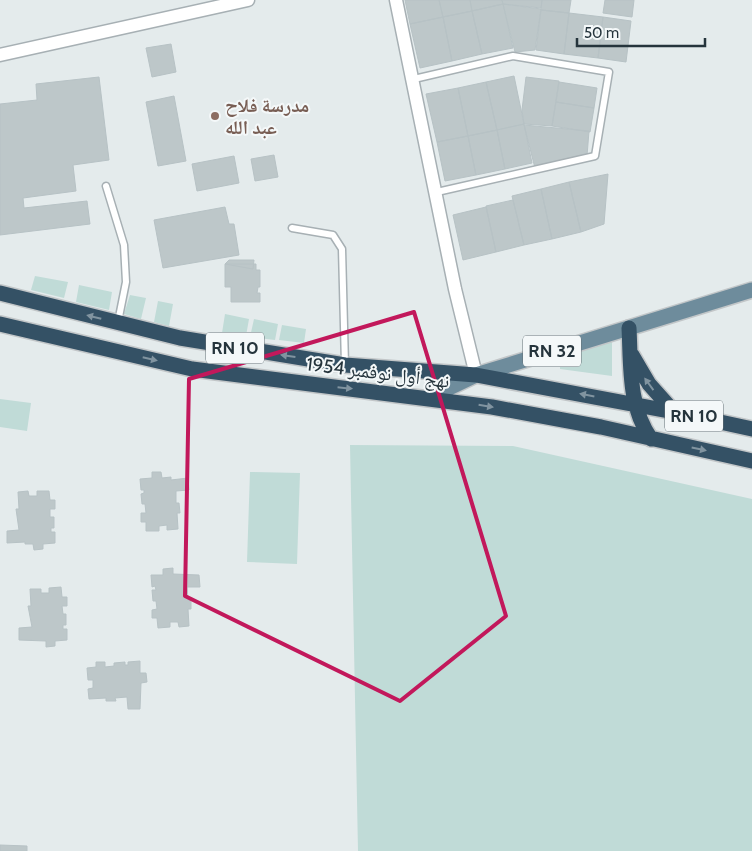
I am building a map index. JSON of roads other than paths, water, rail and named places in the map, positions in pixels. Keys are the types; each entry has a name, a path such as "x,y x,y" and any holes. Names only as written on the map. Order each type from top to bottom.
{"highway":[{"name":"نهج أول نوفمبر 1954","path":"0,293 180,338 346,365 476,375 635,404 752,429"},
{"name":"نهج أول نوفمبر 1954","path":"0,324 192,369 245,377 438,398 547,416 752,461"},
{"path":"629,328 631,378 635,404 644,429 652,439"},
{"path":"630,352 649,384 674,412"}],"main road":[{"name":"RN 32","path":"438,398 449,388 476,375 752,290"}],"street":[{"path":"0,55 248,0"},
{"path":"396,0 476,375"}],"lane":[{"path":"414,79 513,56 609,72 595,156 437,192"},
{"path":"106,186 124,245 126,282 118,323"},
{"path":"292,228 333,235 342,249 346,365"}],"place":[{"name":"مدرسة فلاح عبد الله","path":"215,116"}]}
